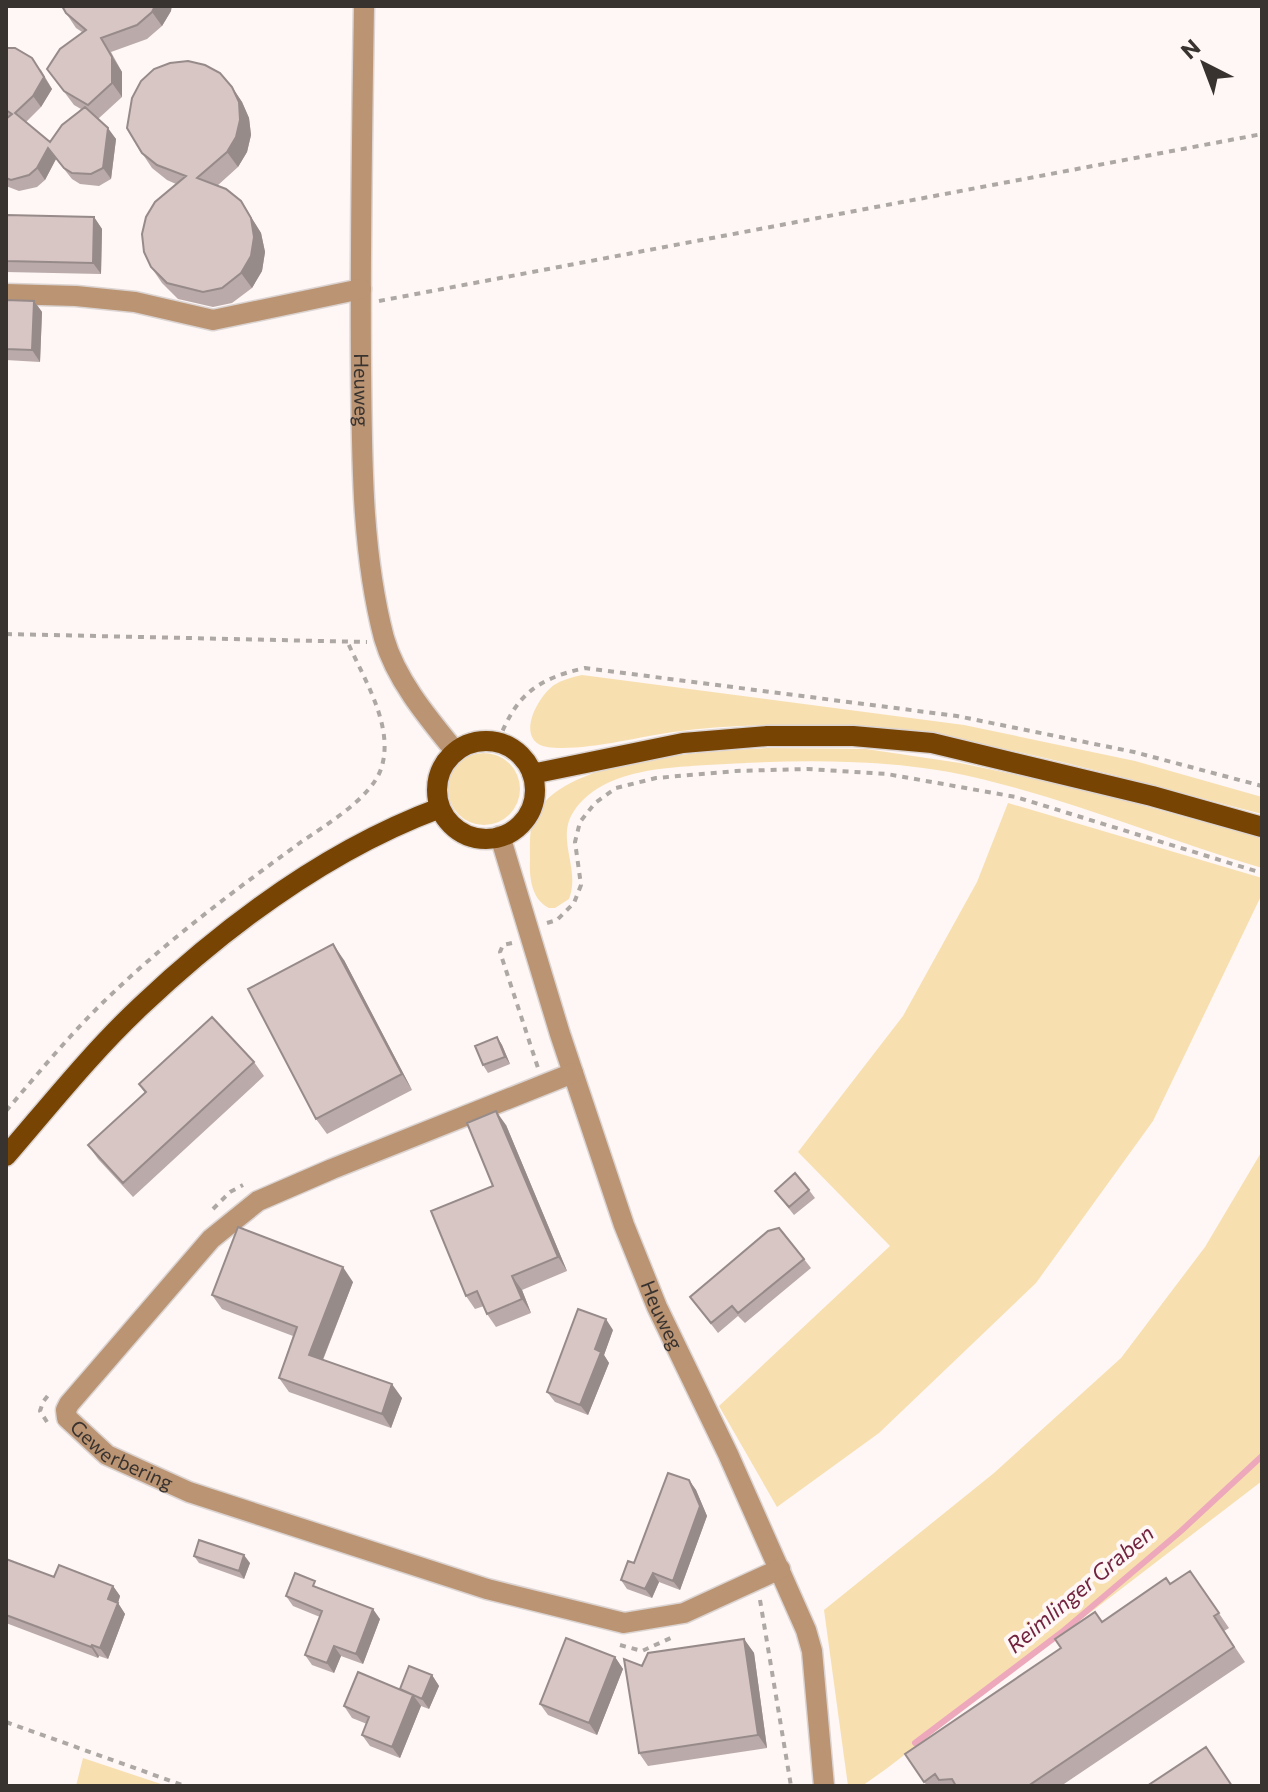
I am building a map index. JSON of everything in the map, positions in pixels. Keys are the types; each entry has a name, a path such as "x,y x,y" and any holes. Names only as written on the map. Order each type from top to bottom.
{"main road":[{"path":"532,774 683,743 767,736 853,736 932,743 1107,785 1262,827"},
{"path":"483,741 498,742 520,754 532,774 535,790 532,805 525,819 514,829 486,839 471,836 448,821 440,808 438,777 455,751 483,741"},
{"path":"6,1156 75,1074 141,1006 210,946 277,895 345,853 397,824 440,808"}],"street":[{"name":"Heuweg","path":"364,6 362,465 370,564 385,641 422,710 455,751"},
{"path":"6,294 135,302 213,320 361,297"},
{"name":"Heuweg","path":"500,836 528,934 624,1225 657,1307 780,1569 812,1651 824,1786"},
{"name":"Gewerbering","path":"573,1073 258,1201 211,1239 69,1404 67,1418 107,1455 189,1492 487,1589 624,1623 684,1613 780,1569"}],"path":[{"path":"361,297 1262,134"},
{"path":"6,634 348,643 385,641"},
{"path":"6,1111 115,990 200,918 327,824 375,782 386,750 381,720 348,643"},
{"path":"498,742 507,718 521,698 536,685 560,673 585,668 957,716 1134,752 1262,786"},
{"path":"539,1071 500,952 503,945 557,920 574,903 581,885 575,842 580,822 595,803 616,788 656,778 736,771 807,769 887,774 1016,797 1262,873"},
{"path":"213,1209 230,1192 245,1184"},
{"path":"53,1391 40,1411 57,1430"},
{"path":"748,1605 760,1600 791,1786"},
{"path":"616,1644 642,1651 685,1632"},
{"path":"6,1722 185,1786"}],"shaded area":[{"path":"582,675 964,725 1135,761 1262,797 1262,814 1048,759 940,737 885,730 752,726 673,732 576,747 547,747 537,743 530,728 541,699 554,685"},
{"path":"767,748 866,749 960,763 1079,788 1262,838 1262,868 1067,803 949,772 859,762 737,763 653,770 617,779 600,787 586,797 569,822 567,843 572,887 569,899 555,908 549,908 539,900 530,874 531,833 534,818 549,797 574,781 638,761"},
{"path":"484,753 504,759 514,769 520,789 514,809 504,819 484,825 464,819 454,809 448,789 454,769 464,759"},
{"path":"1008,803 1262,878 1262,894 1153,1121 1036,1283 879,1433 777,1507 719,1406 890,1246 798,1152 903,1016 977,882"},
{"path":"1262,1151 1262,1481 886,1769 862,1786 848,1786 824,1610 994,1473 1121,1358 1205,1247"},
{"path":"83,1758 167,1786 76,1786"}],"building":[{"path":"62,6 155,6 137,25 101,38 112,57 112,83 88,105 64,91 47,69 60,49 86,30"},
{"path":"6,48 15,48 32,58 44,77 33,96 15,113 50,142 62,125 85,107 108,128 103,168 91,174 72,173 48,148 37,168 29,175 11,180 6,178 6,119 12,114 6,110"},
{"path":"188,61 220,73 239,102 240,120 236,137 227,152 197,178 226,189 241,201 251,218 254,237 251,256 241,273 222,288 203,292 167,283 151,267 144,252 142,234 146,217 155,202 186,176 157,165 142,153 127,128 132,98 141,81 154,69"},
{"path":"6,215 94,217 93,263 6,261"},
{"path":"6,300 34,301 32,350 6,349"},
{"path":"333,944 402,1074 316,1119 248,989"},
{"path":"212,1017 254,1062 123,1183 88,1145 146,1092 139,1084"},
{"path":"497,1037 505,1057 483,1065 475,1046"},
{"path":"496,1111 558,1257 512,1276 522,1299 487,1314 477,1291 466,1296 431,1211 493,1186 467,1123"},
{"path":"795,1173 809,1190 789,1207 775,1191"},
{"path":"238,1227 343,1267 309,1355 392,1384 382,1414 279,1378 297,1327 212,1295"},
{"path":"779,1228 804,1259 738,1313 732,1306 711,1323 690,1297 768,1231"},
{"path":"578,1309 606,1319 595,1349 601,1352 580,1405 547,1392"},
{"path":"668,1473 689,1480 700,1506 673,1581 653,1573 645,1589 621,1580 628,1561 634,1563"},
{"path":"199,1540 244,1555 239,1571 194,1556"},
{"path":"6,1559 54,1577 59,1565 113,1586 108,1599 118,1603 100,1648 6,1615"},
{"path":"1190,1571 1219,1613 1214,1616 1234,1647 1028,1786 956,1786 952,1779 939,1780 935,1774 924,1782 905,1754 1061,1648 1055,1639 1095,1612 1102,1622 1166,1578 1170,1584"},
{"path":"295,1573 315,1581 313,1586 373,1609 356,1654 334,1646 327,1663 305,1655 322,1611 286,1596"},
{"path":"566,1638 615,1657 589,1723 540,1704"},
{"path":"744,1639 758,1735 639,1753 624,1659 642,1666 648,1653"},
{"path":"409,1666 432,1675 422,1699 400,1689"},
{"path":"358,1672 413,1695 392,1747 362,1735 369,1717 344,1706"},
{"path":"1206,1747 1232,1786 1147,1786"}],"waterway":[{"name":"Reimlinger Graben","path":"915,1743 1062,1632 1181,1531 1262,1456"}]}
